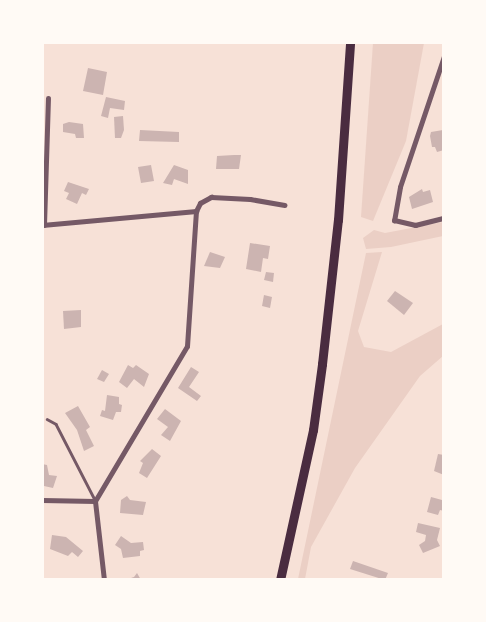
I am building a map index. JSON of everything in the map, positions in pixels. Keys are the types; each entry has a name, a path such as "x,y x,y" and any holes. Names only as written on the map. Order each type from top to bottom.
{"main road":[{"path":"280,580 313,430 324,355 338,220 350,42"}],"street":[{"path":"444,56 400,187 394,220 415,225 444,218"},
{"path":"48,98 43,225 196,211"},
{"path":"104,580 95,501 187,346 196,211 200,203 211,198 250,199 284,206"},
{"path":"42,500 95,501"}],"lane":[{"path":"46,419 56,424 95,501"}],"shaded area":[{"path":"373,43 424,43 406,141 373,221 361,217"},
{"path":"443,222 443,236 391,247 366,249 363,238 374,230 385,233"},
{"path":"382,252 358,331 364,347 391,352 443,324 443,356 420,376 355,468 311,547 305,579 298,579 366,253"}],"building":[{"path":"88,68 107,72 103,95 83,91"},
{"path":"106,97 125,101 124,110 110,108 108,118 101,116"},
{"path":"123,116 124,130 121,138 115,138 114,117"},
{"path":"69,122 83,124 84,138 76,138 75,134 63,132 63,124"},
{"path":"140,130 179,132 179,142 139,141"},
{"path":"443,130 444,150 437,152 435,147 432,147 431,132"},
{"path":"241,155 239,169 216,169 217,156"},
{"path":"151,165 154,181 141,183 138,167"},
{"path":"174,165 188,170 188,184 174,179 172,185 163,183"},
{"path":"68,182 89,189 86,195 82,193 77,204 66,199 69,193 64,191"},
{"path":"422,189 423,192 430,190 433,202 412,209 409,197"},
{"path":"250,243 270,246 268,259 263,258 261,272 246,269"},
{"path":"210,252 225,257 220,268 204,266"},
{"path":"266,272 274,273 273,282 264,280"},
{"path":"395,291 413,303 404,315 387,301"},
{"path":"264,295 272,297 270,308 262,306"},
{"path":"81,310 81,327 64,329 63,311"},
{"path":"128,365 133,368 136,365 149,374 144,387 134,379 127,388 119,382"},
{"path":"191,367 199,372 189,387 201,396 197,401 178,388"},
{"path":"102,370 109,374 104,382 97,379"},
{"path":"107,395 119,397 119,404 122,405 121,412 116,412 113,420 100,416 102,410 105,411"},
{"path":"78,406 90,427 86,430 94,446 84,451 77,430 65,413"},
{"path":"165,409 181,421 170,441 161,435 168,427 157,419"},
{"path":"152,449 161,456 147,478 139,473 143,463 140,461"},
{"path":"438,454 444,455 444,475 434,471"},
{"path":"42,464 47,465 49,475 57,476 53,488 44,486"},
{"path":"127,496 130,500 146,502 143,515 120,513 121,500"},
{"path":"444,496 444,511 440,510 438,515 427,512 431,497 442,500"},
{"path":"418,523 440,528 437,540 440,546 423,553 419,545 425,541 426,535 416,532"},
{"path":"52,535 66,537 83,551 78,557 72,552 68,556 50,549"},
{"path":"121,536 131,543 143,542 144,550 140,551 140,556 123,558 121,549 115,545"},
{"path":"353,561 388,573 385,580 350,569"},
{"path":"137,573 141,580 125,580 134,577"}]}
